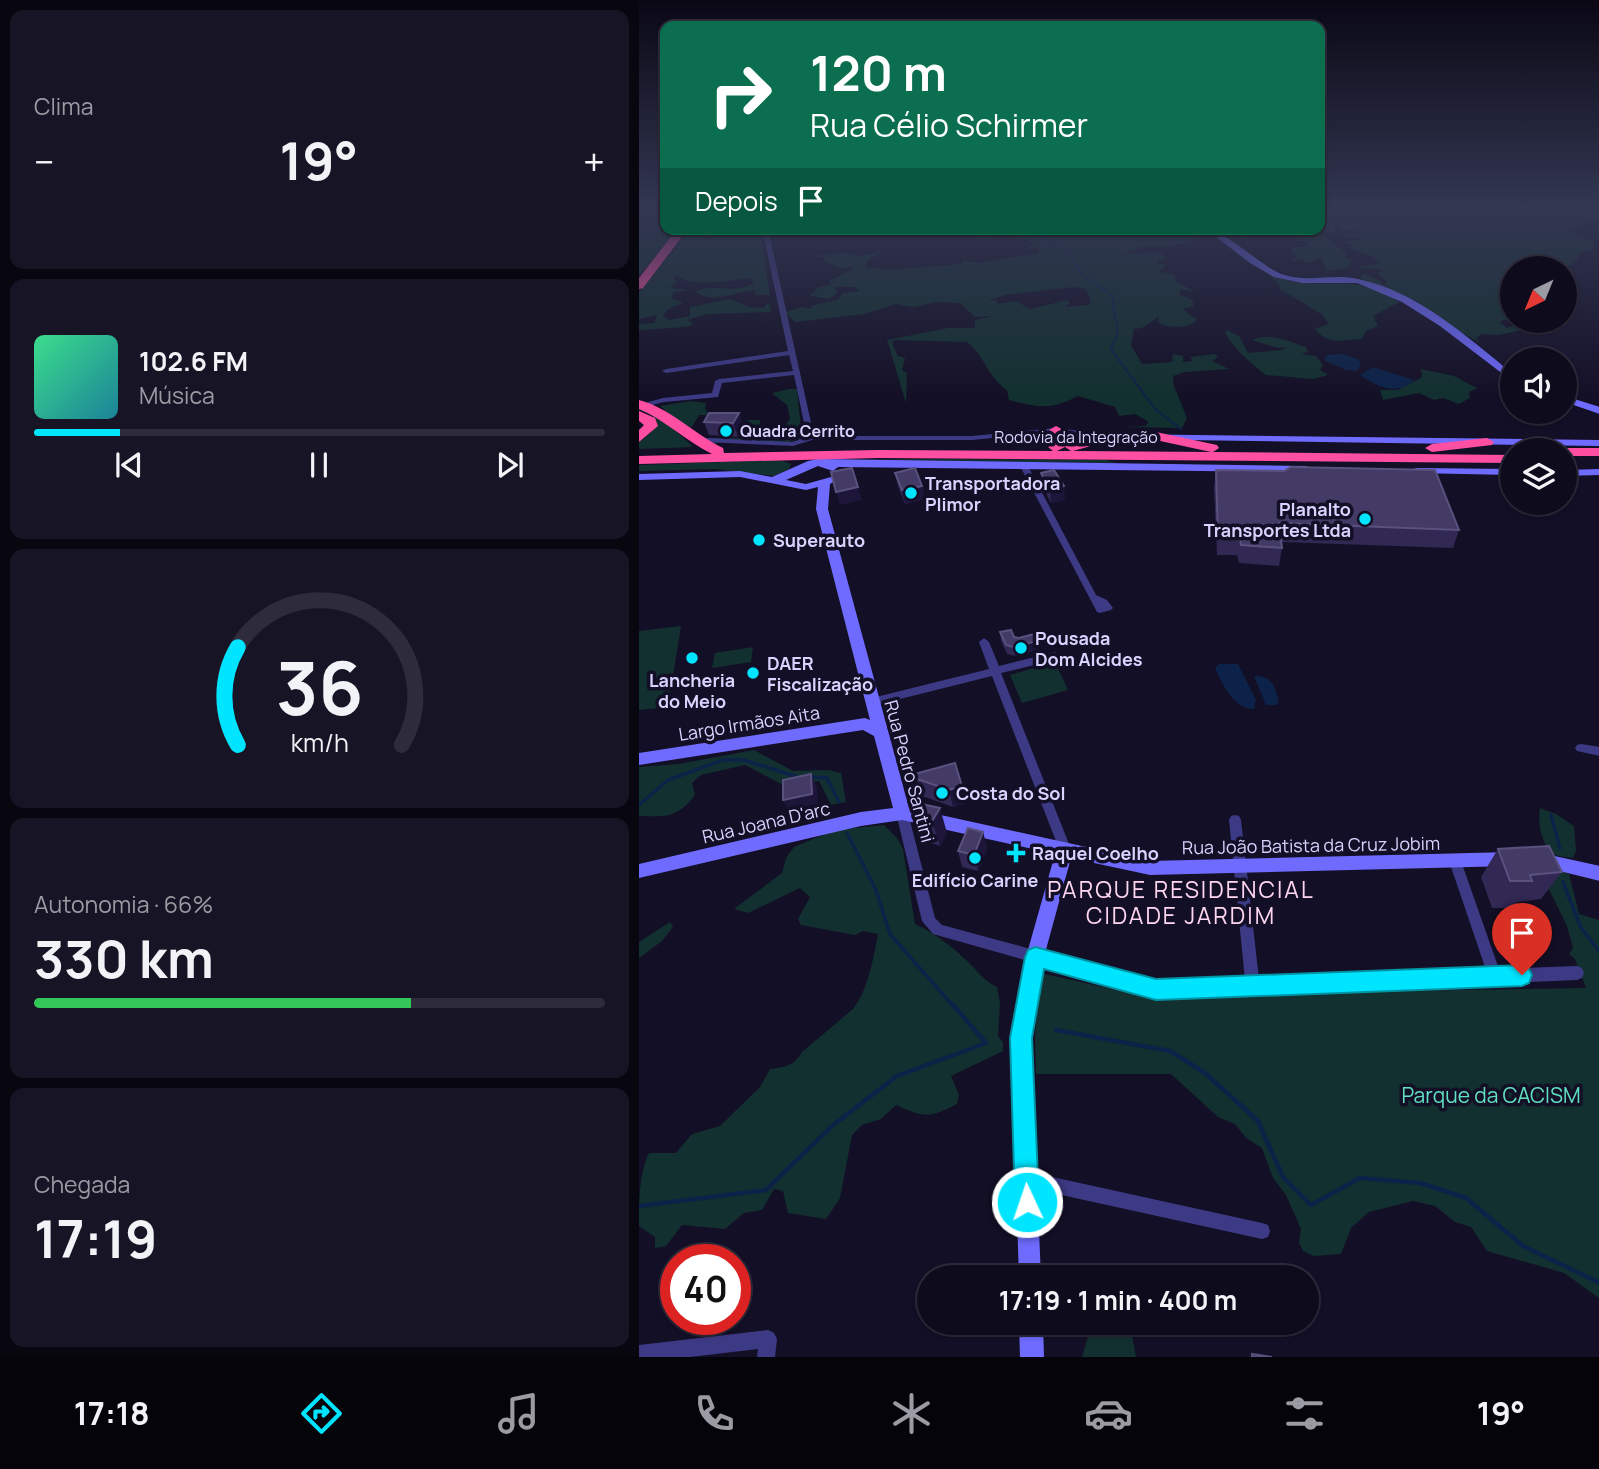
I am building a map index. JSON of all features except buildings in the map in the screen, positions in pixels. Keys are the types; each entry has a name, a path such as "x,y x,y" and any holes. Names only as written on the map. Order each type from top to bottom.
{"highway":[{"path":"639,438 651,426 641,408"},
{"path":"641,408 660,413 693,439 713,445"},
{"path":"1056,430 1070,436 1071,441 1056,449"},
{"path":"1156,436 1220,449"},
{"path":"1056,449 1116,437"},
{"path":"1376,450 1487,442"},
{"name":"Rodovia da Integração","path":"639,452 713,445 1500,452"},
{"path":"1577,452 1599,452"},
{"path":"832,472 869,454"},
{"name":"Rodovia da Integração","path":"639,460 869,454 1104,455 1396,464 1500,460"},
{"path":"1104,455 1129,466"},
{"path":"766,456 790,461 795,471"},
{"path":"1577,459 1599,459"},
{"path":"1396,464 1500,470"}],"street":[{"path":"774,272 811,438"},
{"path":"1278,272 1289,279 1348,279 1384,290 1472,344 1500,368"},
{"path":"666,371 791,353"},
{"path":"641,408 663,400 715,395 718,381 795,373"},
{"path":"1577,403 1599,411"},
{"path":"713,445 793,444 811,438 972,438 1056,430 1116,437 1599,443"},
{"path":"764,479 778,479 816,463 832,472 902,466"},
{"path":"639,477 726,474 801,486 832,472 902,466 1396,464"},
{"path":"1024,466 1093,597"},
{"name":"Rua Pedro Santini","path":"795,471 793,481 822,509"},
{"name":"Rua Pedro Santini","path":"832,472 822,509 871,713 880,732 928,921 938,930 1035,957"},
{"path":"1577,472 1599,472"},
{"path":"984,642 1065,849 1035,957 1021,1038 1029,1265"},
{"path":"871,713 995,671 1055,656"},
{"name":"Largo Irmãos Aita","path":"639,760 871,713"},
{"path":"1581,748 1599,752"},
{"path":"861,819 886,804 895,792"},
{"name":"Rua João Batista da Cruz Jobim","path":"902,813 1149,868 1537,859 1599,874"},
{"name":"Rua Joana D'arc","path":"639,871 861,819 902,813"},
{"path":"1235,820 1253,986"},
{"path":"1455,861 1495,976"},
{"path":"1035,957 1156,990 1577,973"},
{"path":"1026,1179 1262,1231"},
{"path":"1031,1335 1032,1357"},
{"path":"639,1354 768,1339 766,1357"}],"green space":[{"path":"655,272 767,272 770,295 756,295 754,290 708,297 695,291 710,288 731,289 754,283 750,278 702,283 676,276 674,278 677,282 671,288 690,290 674,292 671,298 683,303 668,309 663,316 669,320 690,316 690,307 730,299 749,307 763,308 769,302 771,312 708,314 687,320 692,322 692,325 685,327 639,330 639,324 654,323 657,315 639,319 639,292"},
{"path":"846,272 1174,274 1176,281 1195,292 1181,289 1179,295 1192,300 1194,306 1183,309 1192,317 1198,318 1185,326 1173,327 1158,322 1159,316 1142,328 1134,329 1131,345 1142,364 1172,362 1173,354 1183,356 1183,362 1193,361 1190,357 1215,354 1218,357 1212,361 1229,369 1185,372 1173,376 1174,386 1187,418 1182,428 1123,427 1145,426 1149,422 1135,414 1119,416 1115,407 1078,396 1051,406 1009,400 1007,390 994,378 967,342 894,340 892,343 898,356 905,358 902,370 907,373 906,403 887,340 948,328 975,328 975,320 995,316 975,317 960,303 937,302 913,307 896,304 864,314 795,322 785,312 802,307 811,309 811,306 837,300 843,293 860,291 854,287 835,287 837,293 829,299 810,296 817,288 832,284 829,281","holes":["1074,287 1086,289 1091,302 1088,305 1064,307 1070,303 1067,300 1030,309 1016,301 997,304 997,300 987,301 1004,295"]},
{"path":"1266,272 1290,281 1358,285 1385,293 1399,302 1373,316 1378,326 1366,331 1362,339 1331,340 1315,329 1329,324 1323,315 1280,289 1279,284"},
{"path":"1500,272 1500,333 1508,333 1481,334 1476,339 1480,343 1441,321 1420,303 1360,277 1364,274 1380,280 1383,285 1387,282 1377,273"},
{"path":"1227,330 1239,336 1248,353 1287,347 1278,348 1252,340 1265,337 1279,338 1306,347 1308,352 1300,354 1316,356 1323,365 1320,370 1328,375 1313,379 1266,375 1238,350 1225,332"},
{"path":"1421,369 1454,376 1477,388 1469,392 1470,398 1459,404 1443,398 1434,400 1419,393 1383,400 1380,390 1397,390 1419,379 1422,377"},
{"path":"797,389 802,439 788,442 719,439 716,444 702,441 697,433 705,438 740,438 748,420 760,420 759,431 781,431 790,419 787,405 772,393"},
{"path":"690,401 706,403 705,409 709,415 699,415 692,427 684,426 660,406"},
{"path":"639,406 664,420 693,447 639,449 639,442 651,432 654,416 639,410"},
{"path":"780,460 791,464 789,469 774,476 715,469 639,471 639,465"},
{"path":"856,460 1106,460 1116,463"},
{"path":"681,626 668,707 639,710 639,631"},
{"path":"753,647 751,662 712,668 715,653"},
{"path":"1055,662 1068,690 1022,703 1010,675"},
{"path":"754,750 793,771 829,770 841,773 846,802 831,805 819,781 787,787 745,765 701,775 692,783 695,795 677,812 664,816 639,816 639,767 679,764"},
{"path":"1540,808 1556,814 1574,826 1576,851 1573,858 1556,855 1547,847 1540,827"},
{"path":"884,825 897,838 903,849 915,924 945,942 997,987 1000,1003 998,1036 1003,1042 1003,1051 951,1076 959,1095 957,1104 927,1115 896,1105 881,1119 862,1125 852,1135 840,1198 826,1219 788,1213 783,1191 774,1189 762,1210 744,1213 725,1229 682,1225 668,1244 660,1244 660,1247 655,1248 655,1237 639,1226 641,1179 649,1153 676,1153 692,1134 720,1126 760,1087 770,1069 792,1063 853,1009 867,983 878,934 863,931 855,935 801,925 798,919 810,897 800,888 748,913 734,909 782,873 786,858 794,847 835,830"},
{"name":"Parque da CACISM","path":"1536,863 1569,874 1579,914 1599,920 1599,1298 1564,1273 1487,1251 1471,1227 1455,1222 1435,1206 1413,1201 1369,1212 1351,1228 1341,1254 1314,1256 1303,1251 1299,1243 1301,1229 1286,1195 1273,1178 1262,1148 1246,1138 1235,1124 1218,1117 1171,1074 1036,1074 1035,1034 1040,973 1157,999 1245,993 1586,988 1575,959 1569,954 1573,948 1567,926"},
{"path":"670,922 673,927 662,941 639,958 639,942"},
{"path":"1088,1335 1132,1335 1136,1357 1082,1357"}],"water":[{"path":"1343,354 1358,359 1361,365 1357,371 1346,370 1324,360 1327,355"},
{"path":"1373,367 1414,380 1401,388 1380,386 1360,375"},
{"path":"1219,664 1238,664 1256,700 1254,709 1241,705 1230,695 1215,668"},
{"path":"1254,676 1260,676 1272,683 1279,702 1276,705 1266,705"}],"waterway":[{"path":"1080,272 1112,296 1118,332 1111,349 1155,409 1181,429"},
{"path":"639,805 668,780 723,760 744,760 798,777"},
{"path":"812,777 827,778 839,802"},
{"path":"1551,815 1560,848"},
{"path":"847,833 876,890 890,934 954,1007"},
{"path":"1563,882 1581,928 1600,952"},
{"path":"639,1206 766,1190 833,1125 897,1076 986,1043 953,1005"},
{"path":"1056,1030 1170,1051 1205,1073 1258,1121 1283,1177 1311,1205 1360,1178 1420,1183 1466,1198 1523,1246 1600,1283"}],"place":[{"name":"Quadra Cerrito","path":"726,431"},
{"name":"Transportadora Plimor","path":"911,493"},
{"name":"Planalto Transportes Ltda","path":"1365,519"},
{"name":"Superauto","path":"759,540"},
{"name":"Pousada Dom Alcides","path":"1021,648"},
{"name":"Lancheria do Meio","path":"692,658"},
{"name":"DAER Fiscalização","path":"753,673"},
{"name":"Costa do Sol","path":"942,793"},
{"name":"Raquel Coelho","path":"1016,853"},
{"name":"Edifício Carine","path":"975,858"}],"district":[{"name":"PARQUE RESIDENCIAL CIDADE JARDIM","path":"1181,902"}],"route":[{"path":"1027,1202 1021,1038 1035,957 1156,990 1522,975"}]}
